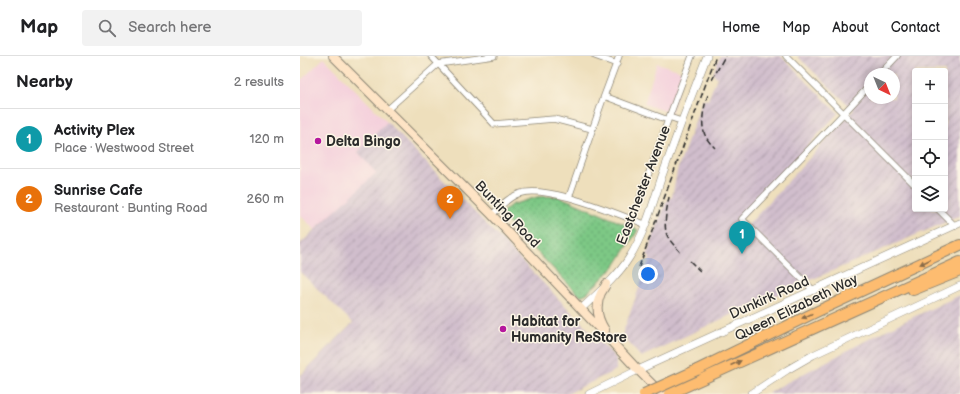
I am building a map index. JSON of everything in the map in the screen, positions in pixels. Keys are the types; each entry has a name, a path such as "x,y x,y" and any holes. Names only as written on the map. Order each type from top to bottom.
{"highway":[{"name":"Queen Elizabeth Way","path":"669,394 699,374 818,311 960,245"},
{"name":"Queen Elizabeth Way","path":"644,394 699,374 863,306 960,262"},
{"path":"863,306 926,285 960,271"}],"main road":[{"name":"Bunting Road","path":"333,56 492,215 662,394"},
{"path":"606,284 601,293 597,309 602,326 612,343"}],"street":[{"path":"430,56 494,124 554,119 592,129"},
{"path":"387,110 438,64 494,56"},
{"path":"595,56 617,64"},
{"path":"569,197 592,129 620,56"},
{"name":"Eastchester Avenue","path":"632,220 692,56"},
{"name":"Eastchester Avenue","path":"581,308 618,272 637,245 706,56"},
{"path":"786,56 912,182"},
{"path":"885,68 896,56"},
{"path":"814,291 742,219 864,91"},
{"path":"604,96 668,119 681,121"},
{"path":"492,215 509,198 520,193 534,191 569,197 645,224"},
{"path":"942,212 957,225"},
{"name":"Dunkirk Road","path":"589,394 638,370 957,225"},
{"path":"751,394 813,355 960,286"}],"shaded area":[{"path":"720,56 781,56 838,113 739,221 746,227 854,110 797,56 960,56 960,216 741,310 641,357 622,335 650,258 647,254 666,202 672,197 677,171 703,99 708,100 717,77 713,74"},
{"path":"324,58 387,122 358,152 377,173 315,230 300,215 300,81"},
{"path":"657,63 684,72 671,113 644,104"},
{"path":"387,122 616,358 616,370 567,394 300,394 300,376 353,323 300,272 300,244 376,173 358,152"},
{"path":"960,295 960,394 768,394 782,385 890,328"}],"green space":[{"path":"558,196 638,230 615,266 587,293 580,296 500,214 511,205 537,197"}],"railway":[{"path":"639,267 716,56"},
{"path":"712,80 725,56"},
{"path":"708,95 704,109 703,125 706,137 715,148"},
{"path":"669,197 665,227 670,240 681,253"},
{"path":"690,261 700,271"}],"place":[{"name":"Delta Bingo","path":"318,141"},
{"name":"Sunrise Cafe","path":"450,219"},
{"name":"Activity Plex","path":"742,254"},
{"name":"Habitat for Humanity ReStore","path":"503,329"}]}
